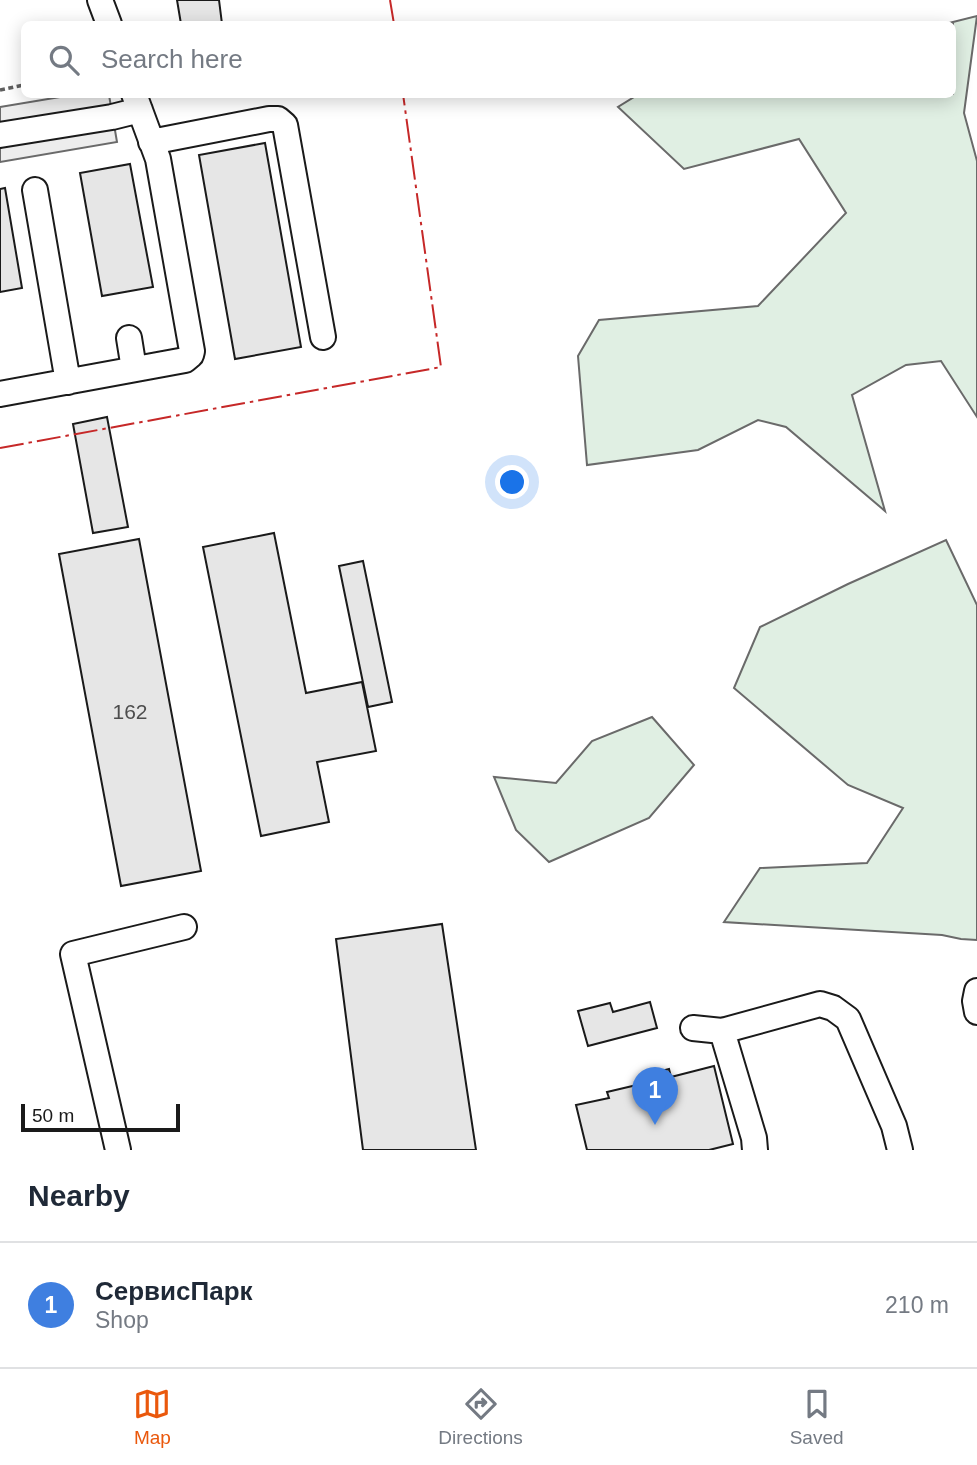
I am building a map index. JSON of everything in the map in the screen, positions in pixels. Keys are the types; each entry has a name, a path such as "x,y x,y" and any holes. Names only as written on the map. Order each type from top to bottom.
{"lane":[{"path":"100,0 108,21"},
{"path":"0,135 112,117 137,102 158,159 192,351 185,360 0,394"},
{"path":"152,142 269,119 278,119 285,125 323,337"},
{"path":"35,190 68,382"},
{"path":"129,338 135,369"},
{"path":"118,1150 73,954 184,927"},
{"path":"977,991 977,1012"},
{"path":"693,1028 722,1031 820,1004 833,1008 848,1019 894,1126 900,1150"},
{"path":"722,1031 754,1138 755,1150"}],"path":[{"path":"0,90 21,86"}],"green space":[{"path":"977,16 964,113 977,161 977,417 941,361 906,365 852,395 885,511 786,427 758,420 698,450 587,465 578,356 599,320 758,306 846,213 799,139 684,169 618,107 633,98 956,98 956,21"},
{"path":"946,540 977,605 977,940 942,935 724,922 760,868 867,863 903,808 848,785 734,688 760,627"},
{"path":"652,717 694,765 649,818 549,862 516,830 494,777 556,783 592,741"}],"shaded area":[{"path":"54,98 110,98 117,142 0,162 0,107"}],"building":[{"path":"177,0 219,0 222,21 180,21"},
{"path":"265,143 301,347 235,359 199,155"},
{"path":"130,164 153,287 102,296 80,173"},
{"path":"5,188 22,288 0,292 0,189"},
{"path":"107,417 128,527 93,533 73,424"},
{"path":"274,533 306,693 362,682 376,751 317,762 329,822 261,836 203,547"},
{"path":"139,539 201,871 121,886 59,554"},
{"path":"363,561 392,702 368,707 339,566"},
{"path":"442,924 476,1150 363,1150 336,939"},
{"path":"650,1002 657,1028 588,1046 578,1011 610,1003 613,1012"},
{"path":"714,1066 733,1144 709,1150 587,1150 576,1105 609,1098 607,1092 641,1084 639,1077 669,1069 671,1077"}],"power":[{"path":"390,0 394,21"},
{"path":"0,448 441,367 404,98"}],"place":[{"name":"СервисПарк","path":"655,1125"}]}
